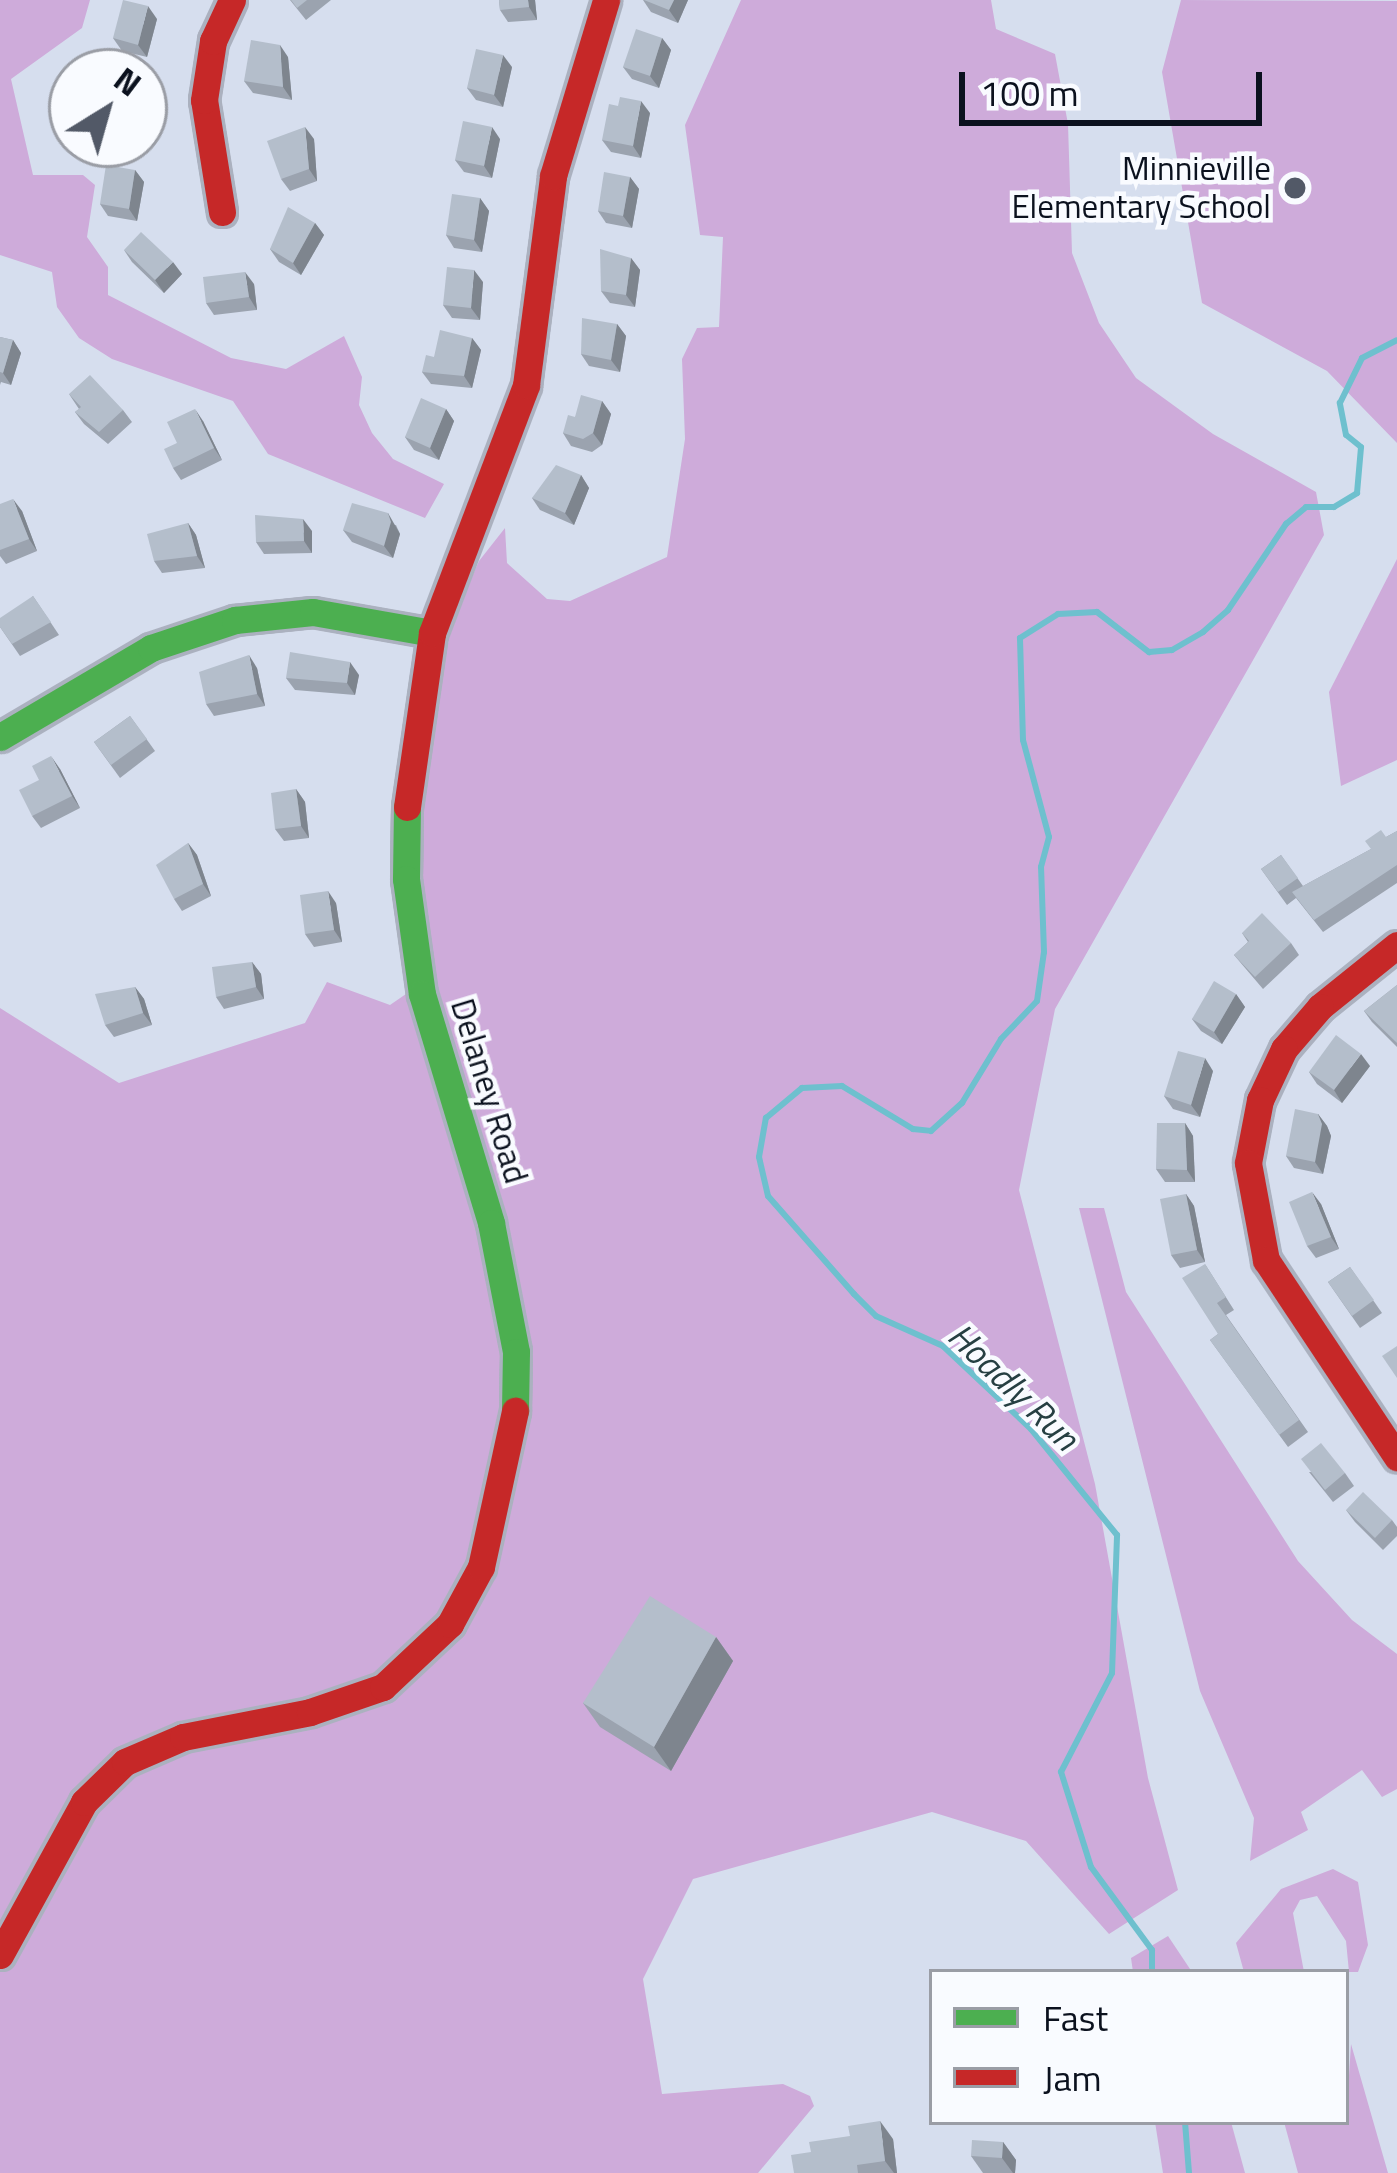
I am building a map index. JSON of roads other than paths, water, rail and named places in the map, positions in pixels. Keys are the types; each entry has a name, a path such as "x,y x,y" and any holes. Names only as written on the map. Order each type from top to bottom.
{"street":[{"path":"222,212 204,100 213,40 232,0"},
{"name":"Delaney Road","path":"0,1955 84,1802 124,1762 183,1737 310,1712 383,1687 450,1624 481,1568 514,1426 516,1352 491,1223 413,945 407,788 432,633 526,385 553,176 606,0"},
{"path":"0,736 151,647 235,620 313,612 432,633"},
{"path":"1397,945 1320,1007 1284,1049 1260,1100 1248,1163 1266,1260 1397,1457"}],"waterway":[{"name":"Hoadly Run","path":"1152,1969 1152,1950 1091,1867 1061,1772 1112,1673 1117,1535 1031,1429 943,1346 876,1316 854,1294 768,1196 759,1157 766,1118 802,1088 842,1086 913,1129 931,1131 962,1103 1001,1039 1037,1001 1044,952 1041,867 1049,837 1023,740 1020,638 1058,614 1097,612 1149,652 1172,650 1203,632 1228,610 1286,524 1306,507 1334,507 1357,493 1361,447 1346,435 1340,403 1362,358 1397,340"},
{"name":"Hoadly Run","path":"1185,2125 1189,2173"}],"place":[{"name":"Minnieville Elementary School","path":"1295,188"}]}
